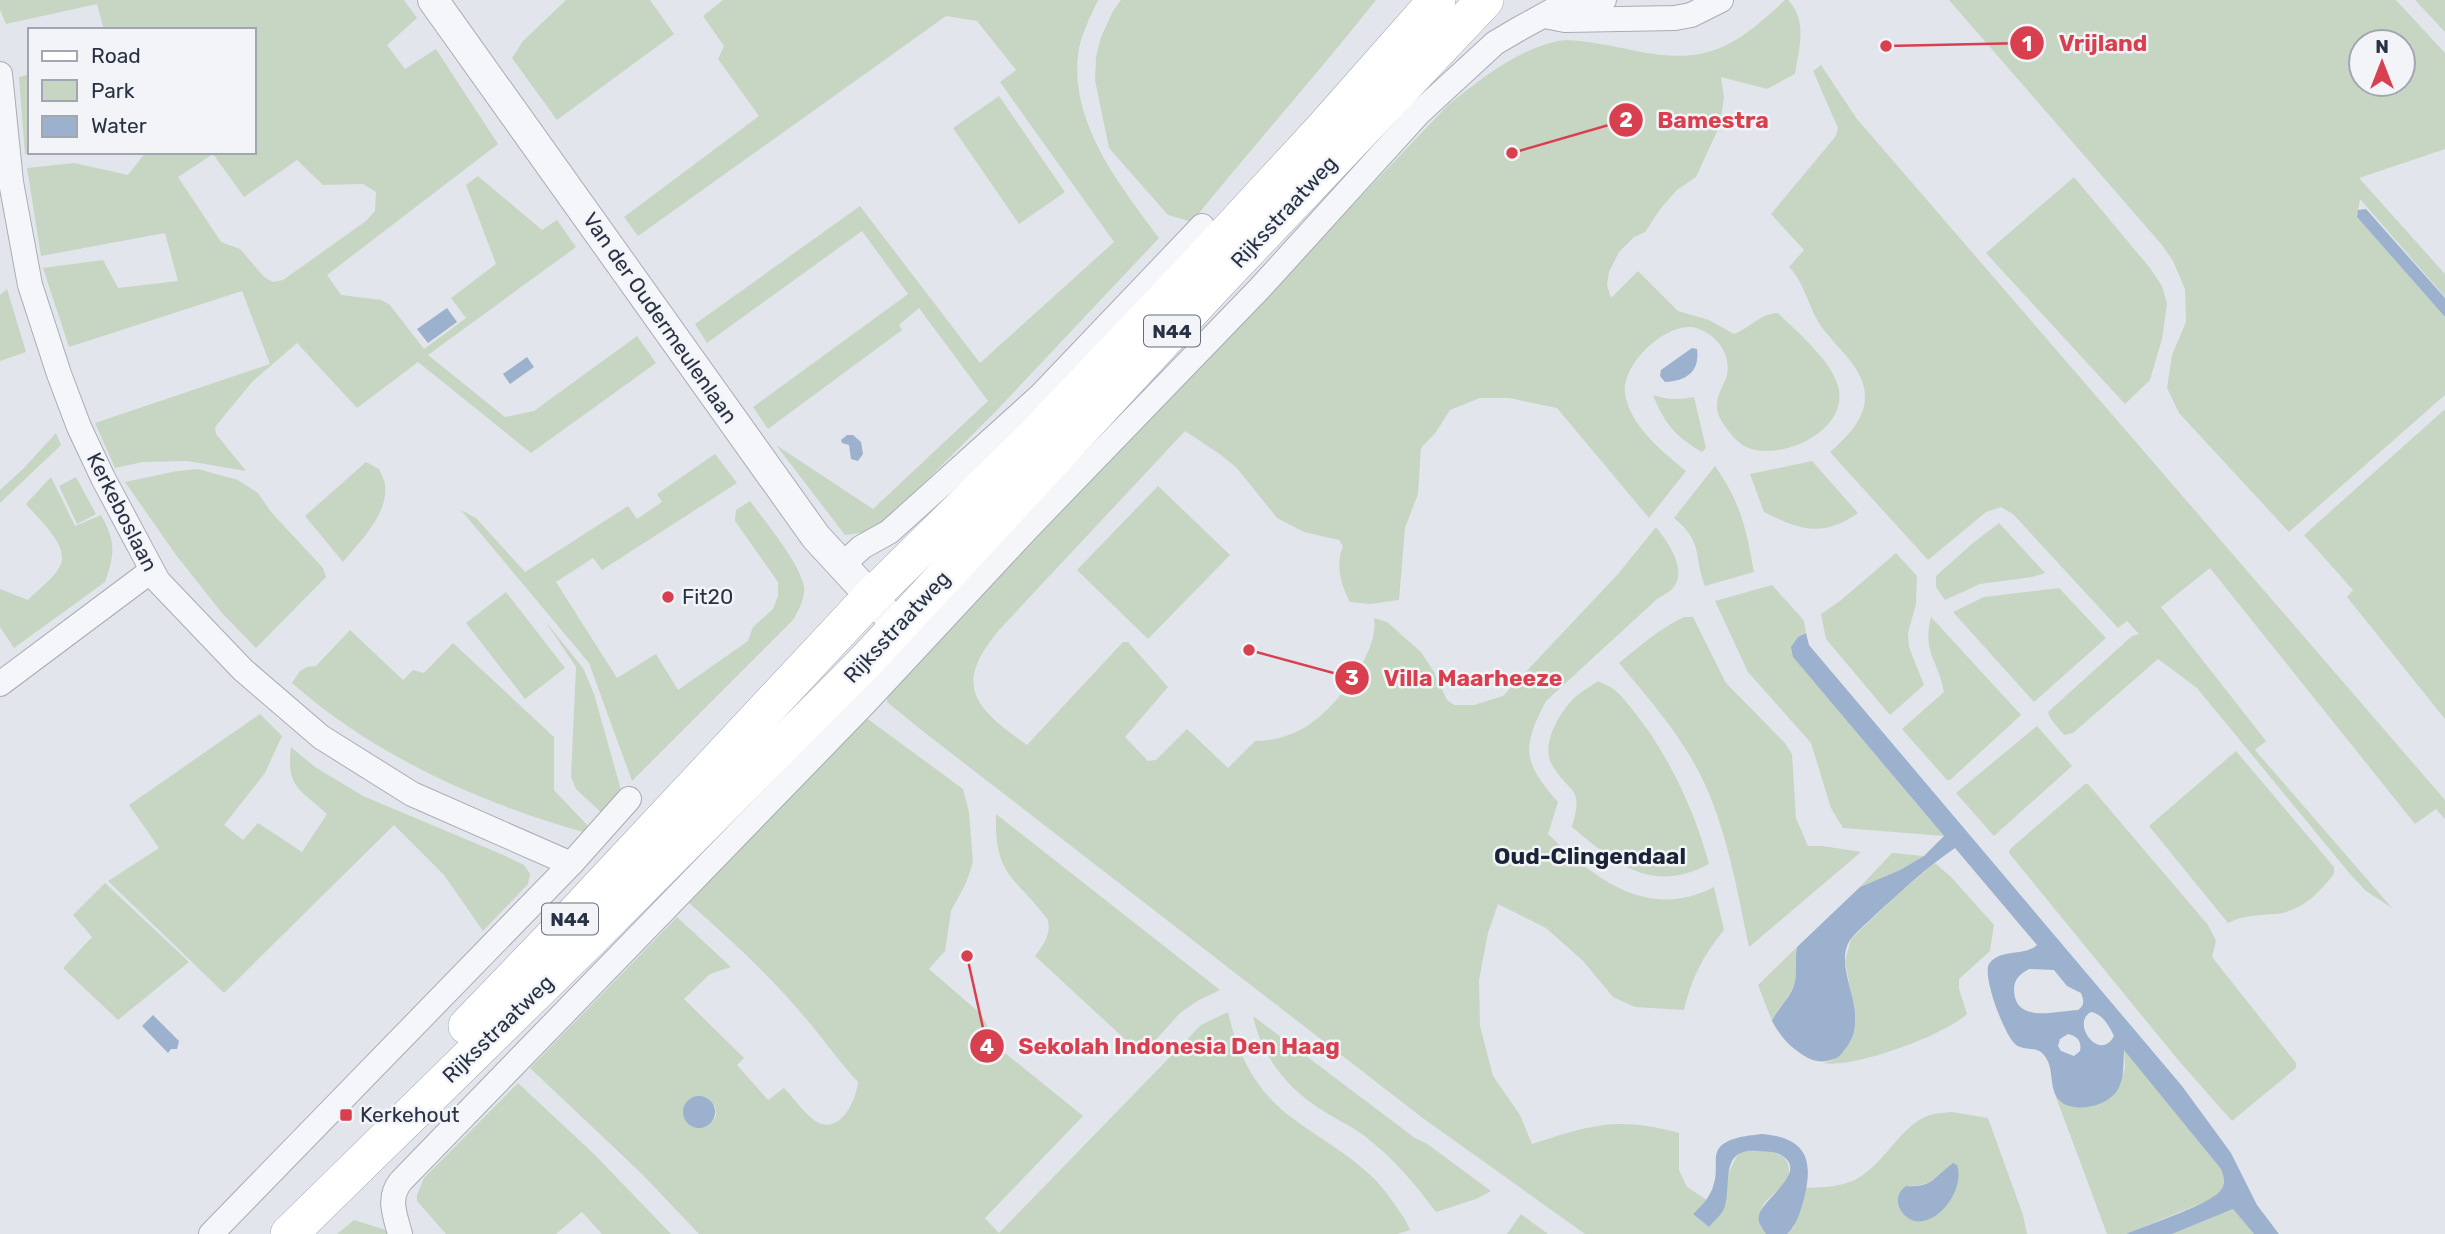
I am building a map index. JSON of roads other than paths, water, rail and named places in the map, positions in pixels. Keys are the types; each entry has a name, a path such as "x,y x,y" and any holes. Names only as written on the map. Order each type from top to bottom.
{"main road":[{"name":"Rijksstraatweg","path":"263,1234 571,918 870,598 1035,436 1176,289 1437,0"},
{"name":"Rijksstraatweg","path":"289,1234 587,942 898,626 1212,288 1485,0"}],"street":[{"name":"Van der Oudermeulenlaan","path":"433,0 816,537 898,626"},
{"name":"Rijksstraatweg","path":"400,1234 393,1194 410,1171 866,702 1028,528 1260,288 1419,113 1496,43 1530,22 1566,3 1604,0"},
{"path":"1545,16 1565,20 1675,18 1691,15 1721,0"},
{"name":"Kerkeboslaan","path":"0,74 11,182 30,285 79,427 158,582 243,670 321,737 412,794 571,864"},
{"path":"841,566 862,547 889,532 1040,396 1202,226"},
{"path":"0,684 151,571"},
{"path":"211,1234 571,864 629,799"}],"water":[{"path":"2366,209 2445,298 2445,317 2357,217 2358,210"},
{"path":"447,308 457,322 428,343 417,329"},
{"path":"1692,348 1697,349 1694,369 1679,380 1665,382 1660,376 1661,370"},
{"path":"527,357 534,367 510,384 503,374"},
{"path":"847,435 853,435 861,442 863,454 858,461 851,459 849,445 842,443 841,440"},
{"path":"1806,633 1809,645 2182,1086 2231,1153 2257,1205 2279,1234 2254,1234 2233,1209 2172,1234 2126,1234 2215,1196 2224,1185 2221,1169 2124,1050 2121,1081 2112,1097 2098,1105 2081,1108 2072,1107 2059,1100 2044,1055 2037,1050 2022,1048 2010,1038 1995,1005 1989,980 1989,964 1994,959 2026,951 2037,945 1955,848 1913,881 1850,940 1845,952 1845,965 1855,1021 1853,1035 1841,1055 1829,1061 1812,1060 1795,1050 1784,1038 1772,1021 1794,986 1797,947 1860,887 1900,870 1924,856 1944,836 1793,657 1791,647 1798,637","holes":["2029,969 2054,970 2067,986 2081,993 2083,1005 2078,1010 2048,1013 2029,1012 2021,1008 2016,1001 2014,986 2018,977","2091,1012 2105,1021 2114,1036 2108,1043 2102,1045 2089,1038 2085,1032 2085,1017","2068,1034 2074,1036 2079,1042 2080,1051 2074,1056 2061,1051 2058,1046 2060,1039"]},
{"path":"153,1015 179,1041 177,1049 171,1049 168,1053 142,1026"},
{"path":"699,1096 710,1101 715,1112 710,1123 699,1128 688,1123 683,1112 688,1101"},
{"path":"1762,1134 1789,1140 1803,1153 1807,1162 1807,1185 1796,1222 1787,1234 1766,1234 1759,1223 1762,1208 1783,1184 1790,1168 1788,1161 1779,1154 1758,1151 1737,1155 1732,1161 1725,1206 1709,1227 1693,1214 1713,1188 1718,1150 1728,1141"},
{"path":"1953,1163 1957,1165 1958,1182 1951,1199 1939,1214 1923,1221 1910,1219 1905,1215 1898,1204 1901,1191 1906,1186 1927,1183"}],"place":[{"name":"Vrijland","path":"1886,46"},
{"name":"Bamestra","path":"1512,153"},
{"name":"Fit20","path":"668,597"},
{"name":"Villa Maarheeze","path":"1249,650"},
{"name":"Sekolah Indonesia Den Haag","path":"967,956"},
{"name":"Kerkehout","path":"346,1115"}],"district":[{"name":"Oud-Clingendaal","path":"1590,856"}]}
